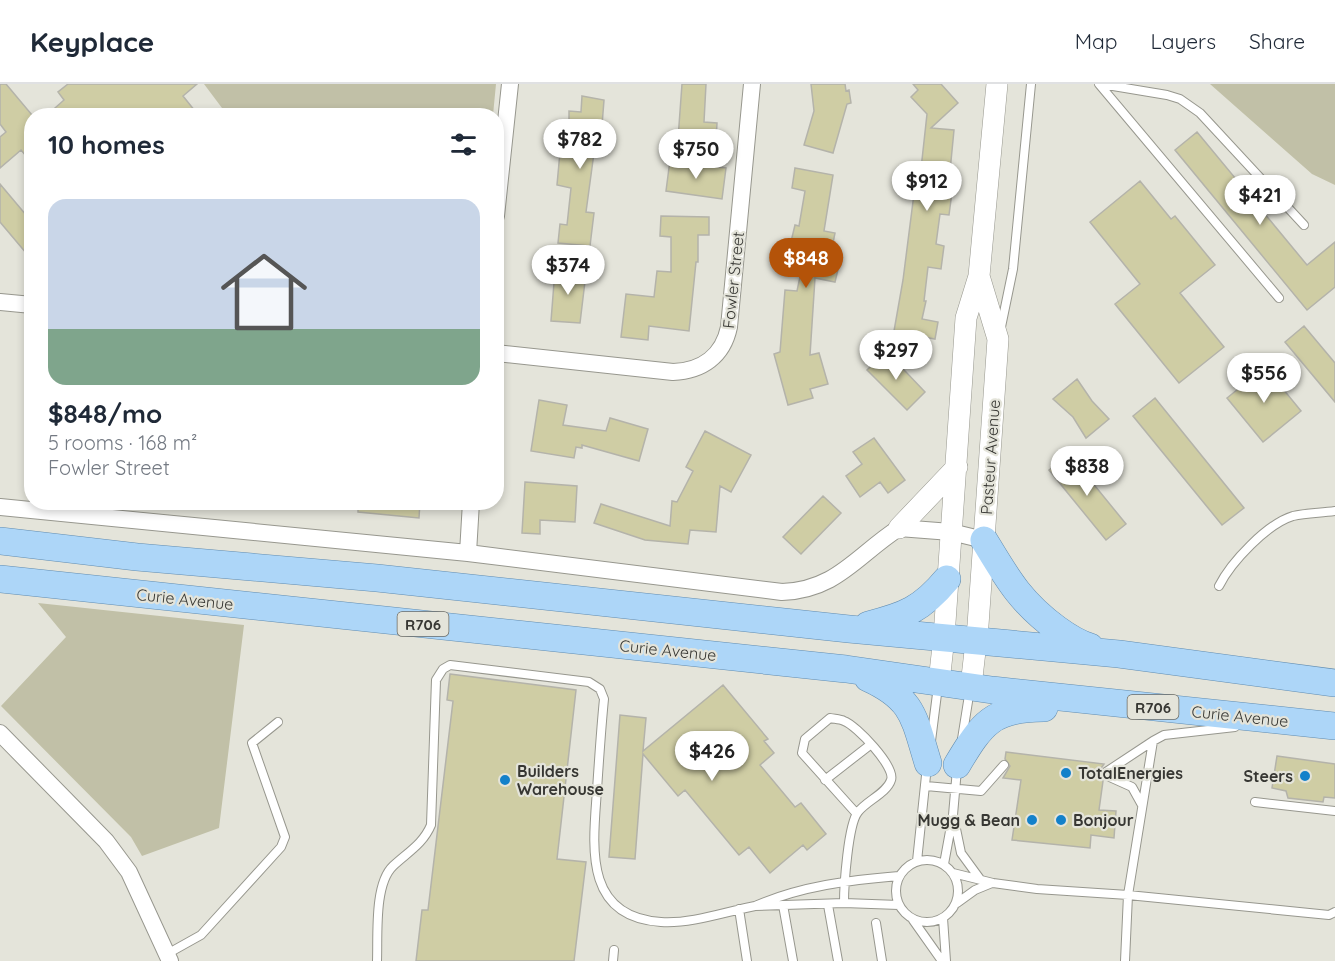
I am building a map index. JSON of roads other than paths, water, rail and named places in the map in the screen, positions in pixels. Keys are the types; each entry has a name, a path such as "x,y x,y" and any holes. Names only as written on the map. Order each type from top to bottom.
{"main road":[{"path":"0,540 137,557 376,578 849,629 1119,654 1335,683"},
{"path":"984,540 1016,592 1038,615 1074,640 1119,654"},
{"name":"Curie Avenue","path":"0,579 846,669 971,686 1335,726"},
{"path":"849,629 886,621 919,607 933,596 947,579"},
{"path":"846,669 888,687 900,697 915,723 927,774"},
{"path":"956,777 972,739 1006,711 1022,708 1085,709 1144,706"}],"street":[{"path":"504,141 510,84"},
{"name":"Fowler Street","path":"504,354 673,372 694,370 714,357 727,339 729,327 752,84"},
{"name":"Pasteur Avenue","path":"939,682 957,467 966,318 979,276 998,84"},
{"name":"Pasteur Avenue","path":"971,686 999,339 979,276"},
{"path":"0,302 24,304"},
{"path":"31,510 468,553 793,592 817,587 834,579 899,528 957,467"},
{"path":"0,507 24,509"},
{"path":"468,553 471,510"},
{"path":"899,528 951,532 984,540"},
{"path":"0,733 106,841 129,872 169,957"}],"lane":[{"path":"999,339 1012,269 1032,84"},
{"path":"1100,84 1180,99 1200,113 1304,225"},
{"path":"1100,84 1279,298"},
{"path":"1219,586 1234,561 1284,520 1295,516 1335,511"},
{"path":"376,961 382,884 392,866 413,850 431,825 436,680 442,669 450,665 590,682 598,686 604,699 593,852 601,884 624,912 648,921 676,921 755,906 844,903 899,905"},
{"path":"917,861 939,682"},
{"path":"944,864 971,686"},
{"path":"844,903 844,881 856,813 891,783 892,774 886,762 856,729 844,721 830,718 805,739 802,753 856,813"},
{"path":"1143,805 1132,787 1103,774 1164,735 1189,730 1283,720"},
{"path":"169,957 201,935 280,847 285,837 252,743 279,722"},
{"path":"1125,961 1128,895 1153,741"},
{"path":"825,780 870,745"},
{"path":"927,774 956,777 981,791 1004,765"},
{"path":"1255,802 1335,811"},
{"path":"953,815 961,852 981,880"},
{"path":"944,961 899,905 896,885 899,876 917,861 931,860 944,864 953,873 958,883 959,894 956,905"},
{"path":"953,873 993,883 1037,889 1128,895 1329,915 1335,912"},
{"path":"755,906 783,894 844,881 899,876"},
{"path":"912,919 933,922 943,918 975,890 993,883"},
{"path":"783,905 793,961"},
{"path":"828,905 838,961"},
{"path":"739,909 747,961"},
{"path":"943,918 944,961"},
{"path":"876,923 882,961"},
{"path":"613,961 614,950"}],"place":[{"name":"TotalEnergies","path":"1066,773"},
{"name":"Steers","path":"1305,776"},
{"name":"Builders Warehouse","path":"505,780"},
{"name":"Mugg & Bean","path":"1032,820"},
{"name":"Bonjour","path":"1061,820"}]}
